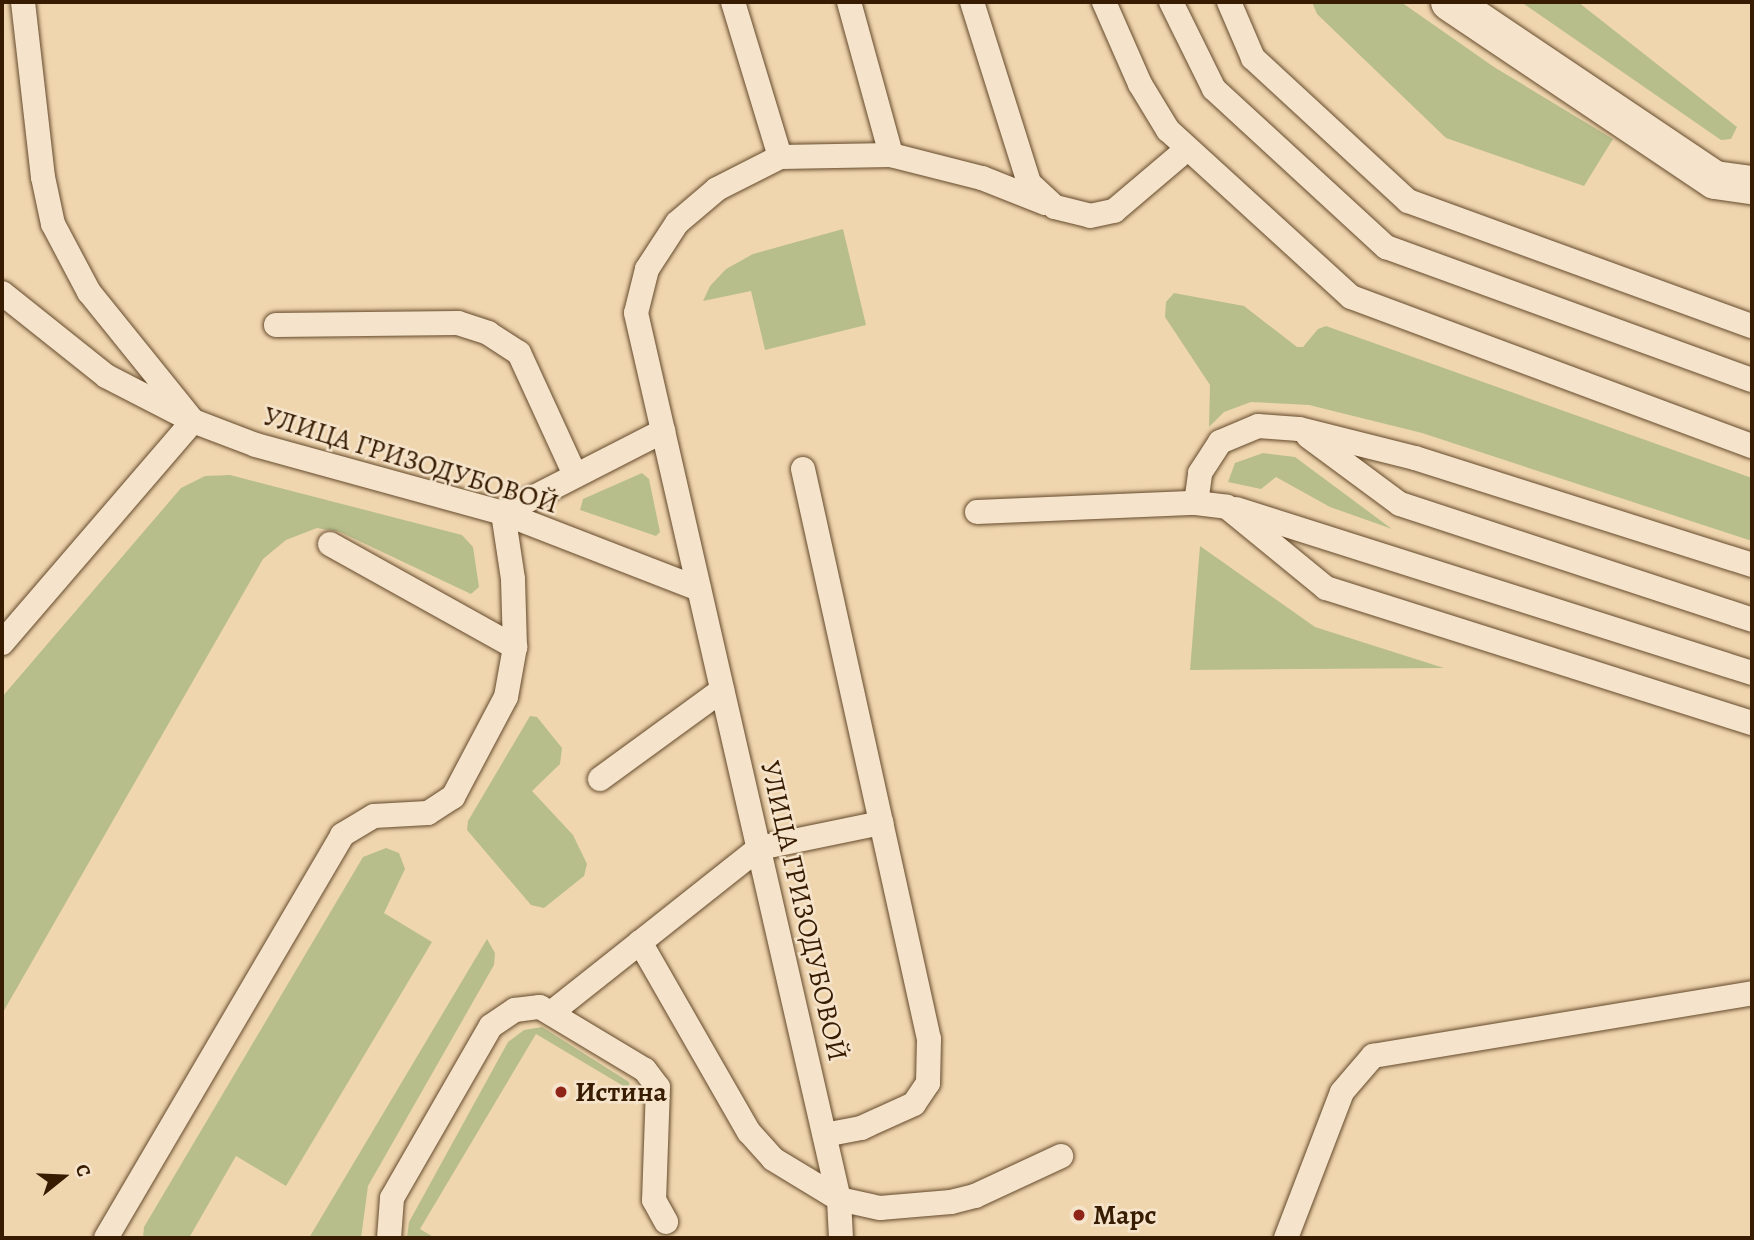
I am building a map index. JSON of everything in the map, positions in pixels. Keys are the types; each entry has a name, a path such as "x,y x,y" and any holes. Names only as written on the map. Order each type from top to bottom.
{"street":[{"path":"1450,2 1715,180 1752,185"}],"lane":[{"path":"2,643 193,421 89,292 53,225 43,177 23,2"},
{"path":"733,2 780,156"},
{"path":"849,2 891,155"},
{"path":"972,2 1029,183 1055,207"},
{"path":"1104,2 1140,84 1168,130 1351,297 1752,446"},
{"path":"1171,2 1214,89 1386,247 1752,380"},
{"path":"1229,2 1253,58 1408,201 1752,326"},
{"path":"699,589 636,313 648,269 677,223 717,189 780,156 891,155 982,178 1055,207 1090,216 1114,211 1187,149"},
{"name":"УЛИЦА ГРИЗОДУБОВОЙ","path":"2,293 107,376 193,421 256,445 503,513 699,589 825,1135 839,1199 841,1238"},
{"path":"276,325 458,323 488,333 519,353 575,475"},
{"path":"1196,503 1200,472 1220,442 1258,426 1299,429 1415,458 1752,565"},
{"path":"1299,429 1400,504 1752,620"},
{"path":"106,1238 342,835 374,816 428,813 453,797 506,697 515,647 513,579 503,513 663,431"},
{"path":"803,468 929,1039 928,1083 921,1097 902,1112 860,1128 825,1135"},
{"path":"977,512 1196,503 1227,507 1752,673"},
{"path":"1227,507 1326,588 1752,723"},
{"path":"330,544 515,647"},
{"path":"600,779 722,690"},
{"path":"551,1013 759,848 881,822"},
{"path":"640,943 749,1132 773,1160 839,1199 880,1208 951,1202 975,1196 1061,1156"},
{"path":"1286,1238 1342,1092 1373,1055 1752,993"},
{"path":"389,1238 392,1198 491,1026 515,1010 540,1007 645,1070 658,1087 654,1200 666,1222"}],"green space":[{"path":"1312,2 1401,2 1494,67 1613,139 1584,186 1446,138 1317,14"},
{"path":"1521,2 1578,2 1737,127 1731,139 1721,140"},
{"path":"843,229 866,325 765,350 751,291 703,301 710,286 726,269 753,254"},
{"path":"1174,293 1244,306 1297,347 1303,347 1318,329 1326,326 1752,478 1752,541 1422,433 1309,405 1251,402 1224,412 1209,427 1210,385 1165,317 1166,302"},
{"path":"1263,453 1295,457 1392,529 1330,507 1276,477 1261,489 1228,482 1235,463"},
{"path":"642,473 649,479 660,532 656,536 580,510 583,499"},
{"path":"230,475 462,535 473,547 479,587 471,594 340,532 317,528 286,540 263,559 2,1014 2,697 181,488 205,476"},
{"path":"1200,546 1315,627 1444,668 1190,670"},
{"path":"530,716 537,717 562,748 560,764 532,791 573,835 587,864 584,876 544,908 531,905 467,830 468,821"},
{"path":"386,848 399,853 405,869 384,913 432,942 286,1186 236,1156 189,1238 143,1238 144,1227 363,857"},
{"path":"487,939 495,953 494,965 368,1186 361,1238 309,1238"},
{"path":"542,1027 629,1082 630,1090 536,1034 420,1229 435,1238 407,1238 409,1222 508,1042 524,1030"}],"place":[{"name":"Истина","path":"561,1092"},
{"name":"Марс","path":"1079,1215"}]}
